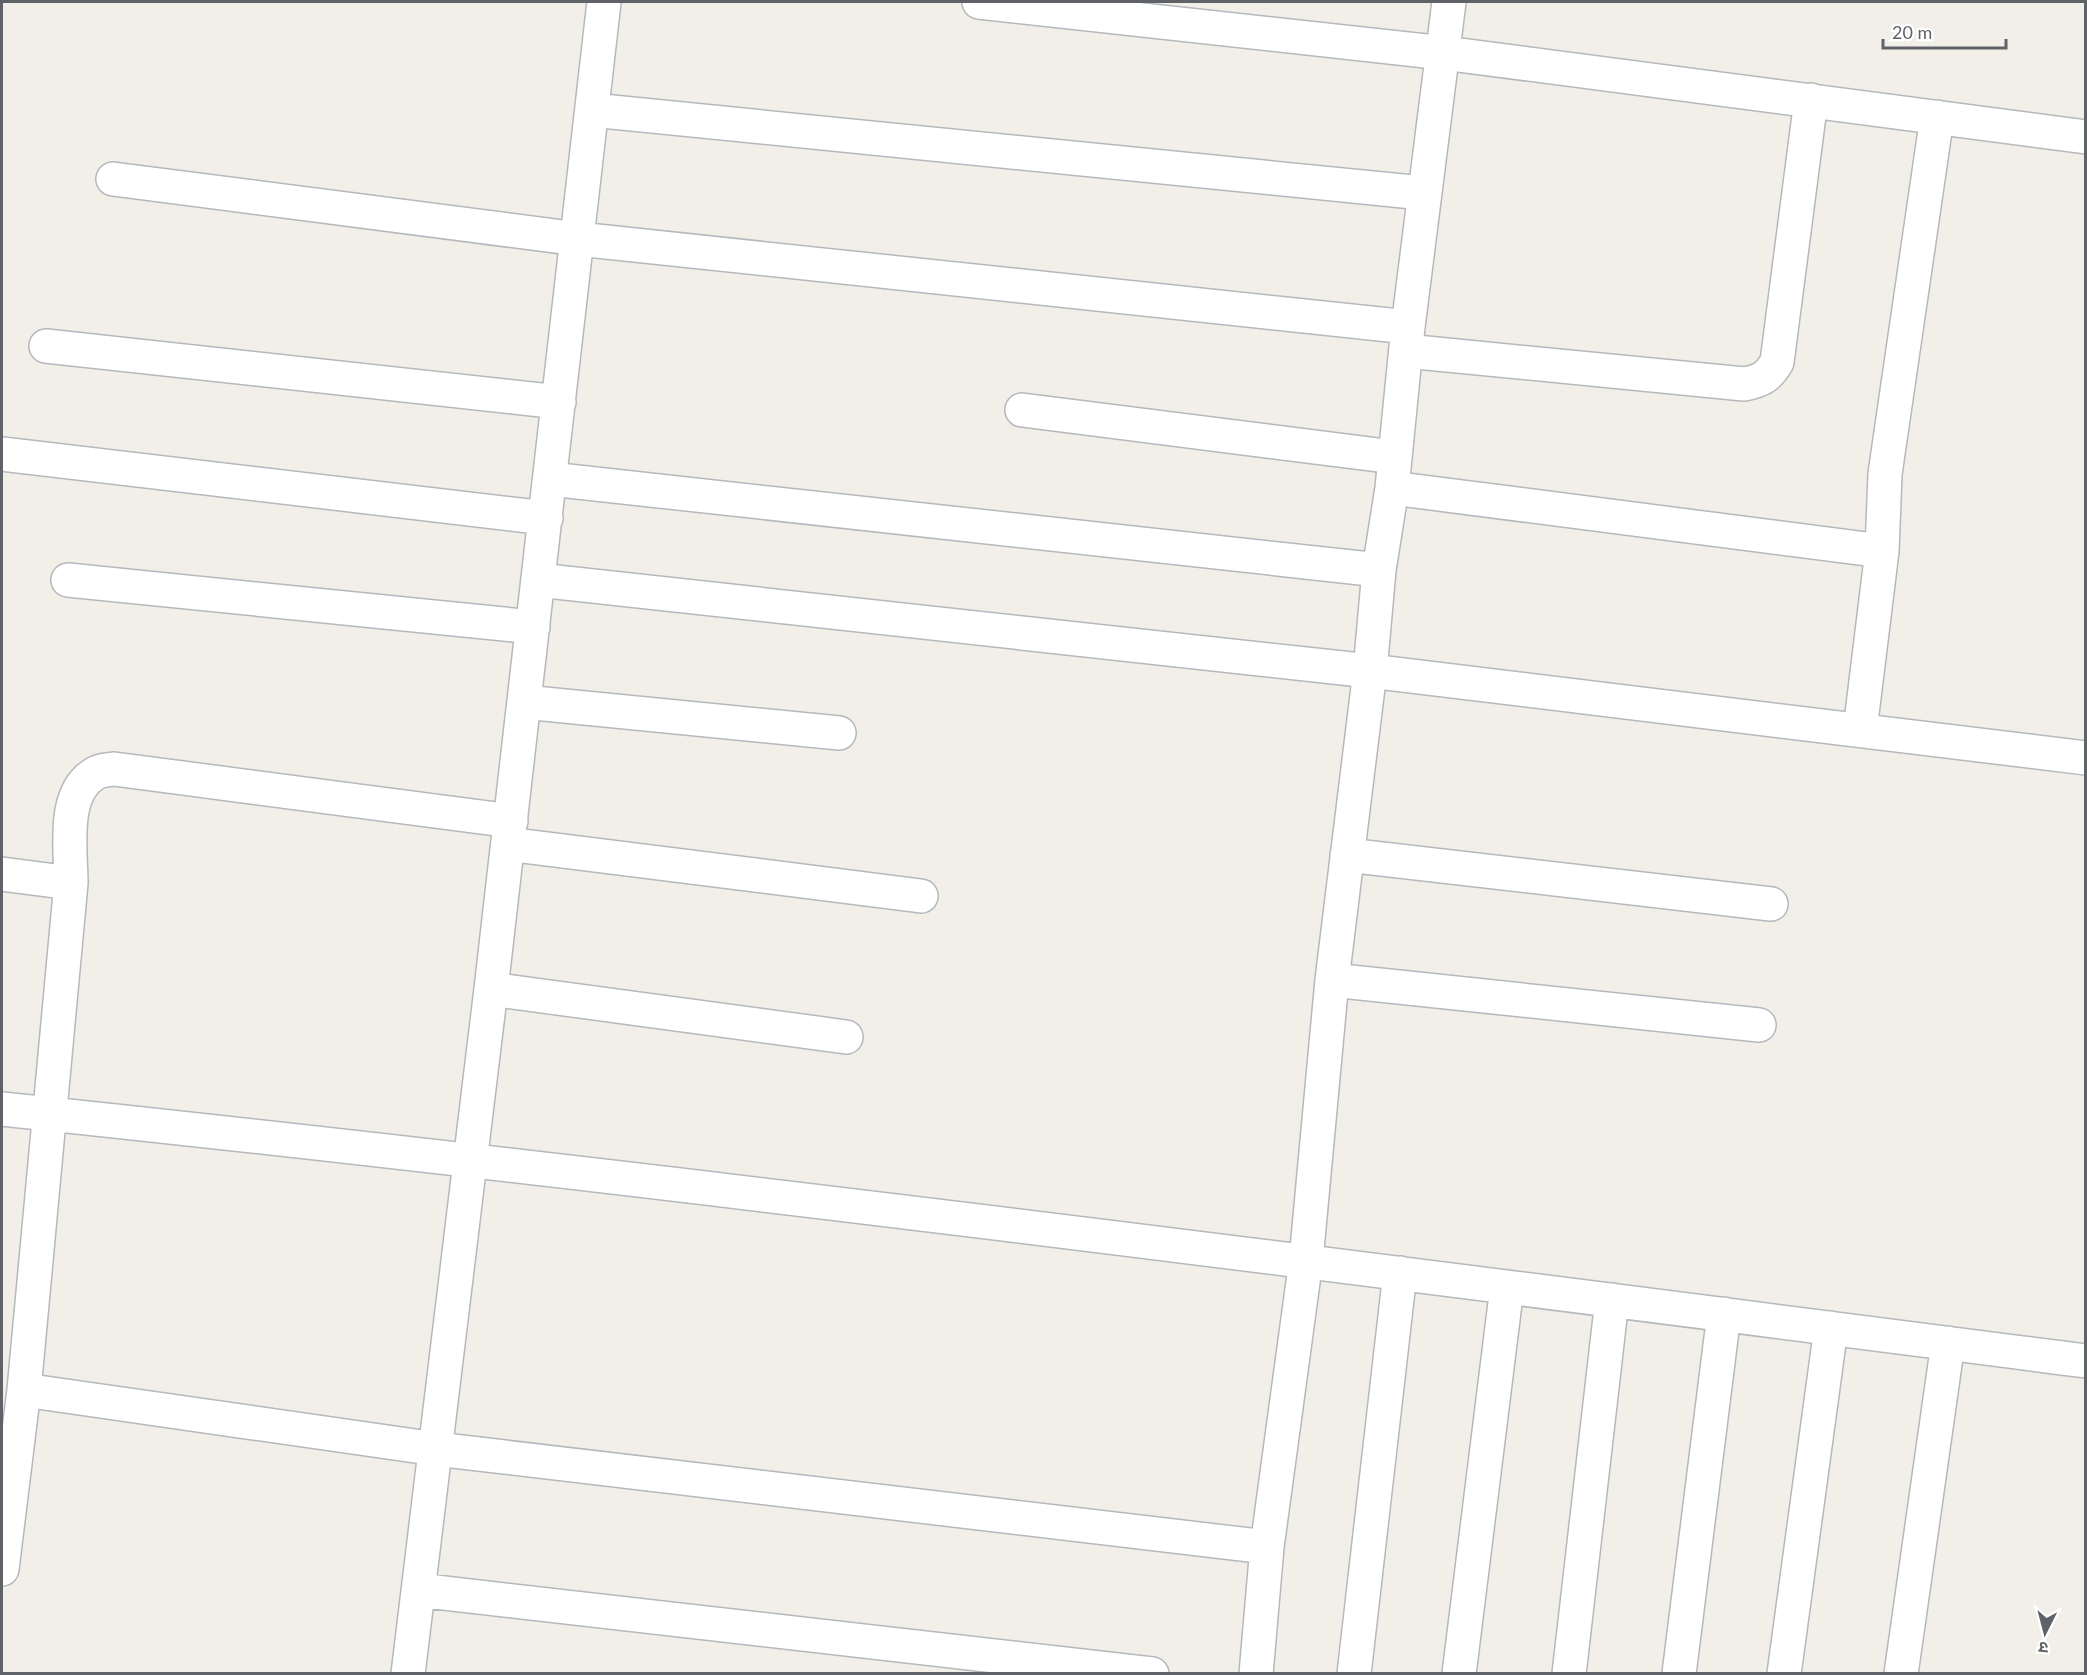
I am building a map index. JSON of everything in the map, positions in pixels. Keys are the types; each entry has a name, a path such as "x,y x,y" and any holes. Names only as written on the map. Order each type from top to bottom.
{"street":[{"path":"408,1674 471,1161 604,2"},
{"path":"980,2 1444,53 2085,137"},
{"path":"1256,1674 1267,1547 1306,1260 1332,980 1370,671 1379,570 1393,473 1423,193 1444,53 1449,2"},
{"path":"113,179 578,239 1407,339 1744,384 1757,382 1769,376 1777,362 1811,100"},
{"path":"592,110 1423,193"},
{"path":"1860,730 1882,552 1885,474 1937,117"},
{"path":"46,346 559,402"},
{"path":"1022,410 1882,552"},
{"path":"2,454 546,518"},
{"path":"550,479 1379,570"},
{"path":"68,580 533,627"},
{"path":"538,580 1370,671 2085,758"},
{"path":"524,702 839,733"},
{"path":"2,1569 24,1390 71,883 71,807 79,790 96,773 114,770 921,896"},
{"path":"1347,855 1771,904"},
{"path":"2,874 71,883"},
{"path":"1332,980 1759,1025"},
{"path":"491,989 846,1037"},
{"path":"2,1109 471,1161 1306,1260 2085,1361"},
{"path":"1354,1674 1400,1273"},
{"path":"1459,1674 1507,1287"},
{"path":"1569,1674 1612,1300"},
{"path":"1679,1674 1724,1314"},
{"path":"1784,1674 1831,1328"},
{"path":"1901,1674 1948,1343"},
{"path":"24,1390 436,1449 1267,1547"},
{"path":"418,1590 1152,1674"}]}
